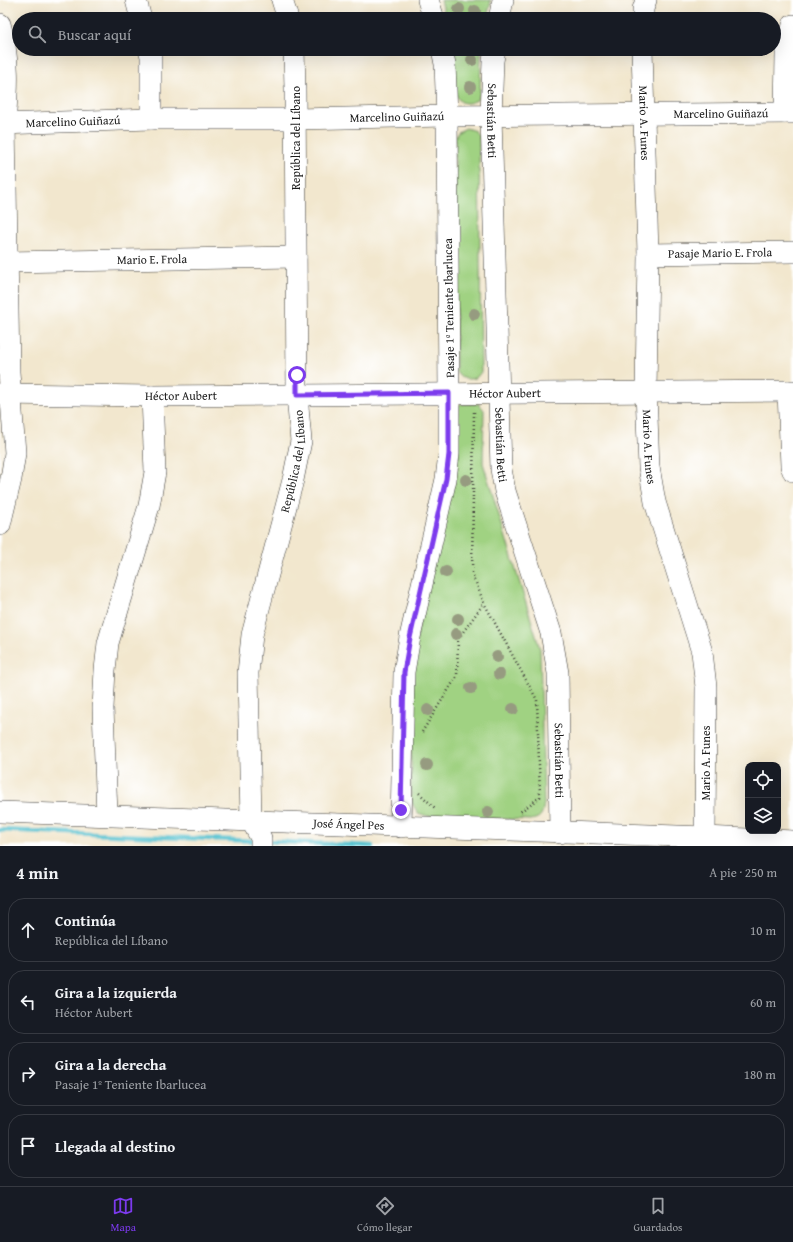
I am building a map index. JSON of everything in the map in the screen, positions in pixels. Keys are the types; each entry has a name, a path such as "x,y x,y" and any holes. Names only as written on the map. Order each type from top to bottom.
{"street":[{"path":"136,0 139,12"},
{"path":"282,0 286,12"},
{"path":"428,0 432,12"},
{"path":"500,12 503,0"},
{"path":"643,12 646,0"},
{"path":"0,24 8,66 8,91 3,124 8,262 5,394 15,453 11,479 0,525"},
{"path":"789,113 786,55 793,25"},
{"path":"151,56 151,119"},
{"name":"República del Líbano","path":"251,820 248,672 252,635 293,480 301,441 297,395 296,119 294,56"},
{"name":"Pasaje 1º Teniente Ibarlucea","path":"401,826 404,672 410,638 446,479 449,454 447,116 443,56"},
{"name":"Sebastián Betti","path":"494,56 491,116 501,469 505,491 551,633 558,673 560,832"},
{"name":"Mario A. Funes","path":"642,56 648,254 646,392 649,467 655,502 702,652 706,687 705,837"},
{"name":"Marcelino Guiñazú","path":"3,124 151,119 296,119 789,113"},
{"name":"Pasaje Mario E. Frola","path":"648,254 793,252"},
{"name":"Mario E. Frola","path":"8,262 296,257"},
{"path":"791,391 793,471"},
{"name":"Héctor Aubert","path":"5,394 152,396 791,391"},
{"path":"106,815 103,708 108,643 149,506 155,472 152,396"},
{"name":"José Ángel Pes","path":"0,812 560,832 591,840 705,837 793,841"},
{"path":"251,820 261,838 260,846"}],"path":[{"path":"474,409 472,572 484,603 537,700 540,797 518,814"},
{"path":"419,735 457,676 458,639 484,603"},
{"path":"415,788 440,813"}],"green space":[{"path":"441,0 491,0 488,12 444,12"},
{"path":"453,56 481,56 480,93 477,100 470,103 460,101 455,92"},
{"path":"466,128 475,131 479,137 481,372 476,378 470,379 463,378 456,371 455,138 458,132"},
{"path":"459,404 479,404 484,410 483,463 540,649 544,804 541,815 531,820 427,816 418,813 413,805 411,797 412,663"}],"waterway":[{"path":"0,830 256,841"},
{"path":"265,841 372,846"}],"route":[{"path":"297,375 297,395 449,393 449,454 446,479 410,638 404,672 401,810"}]}
